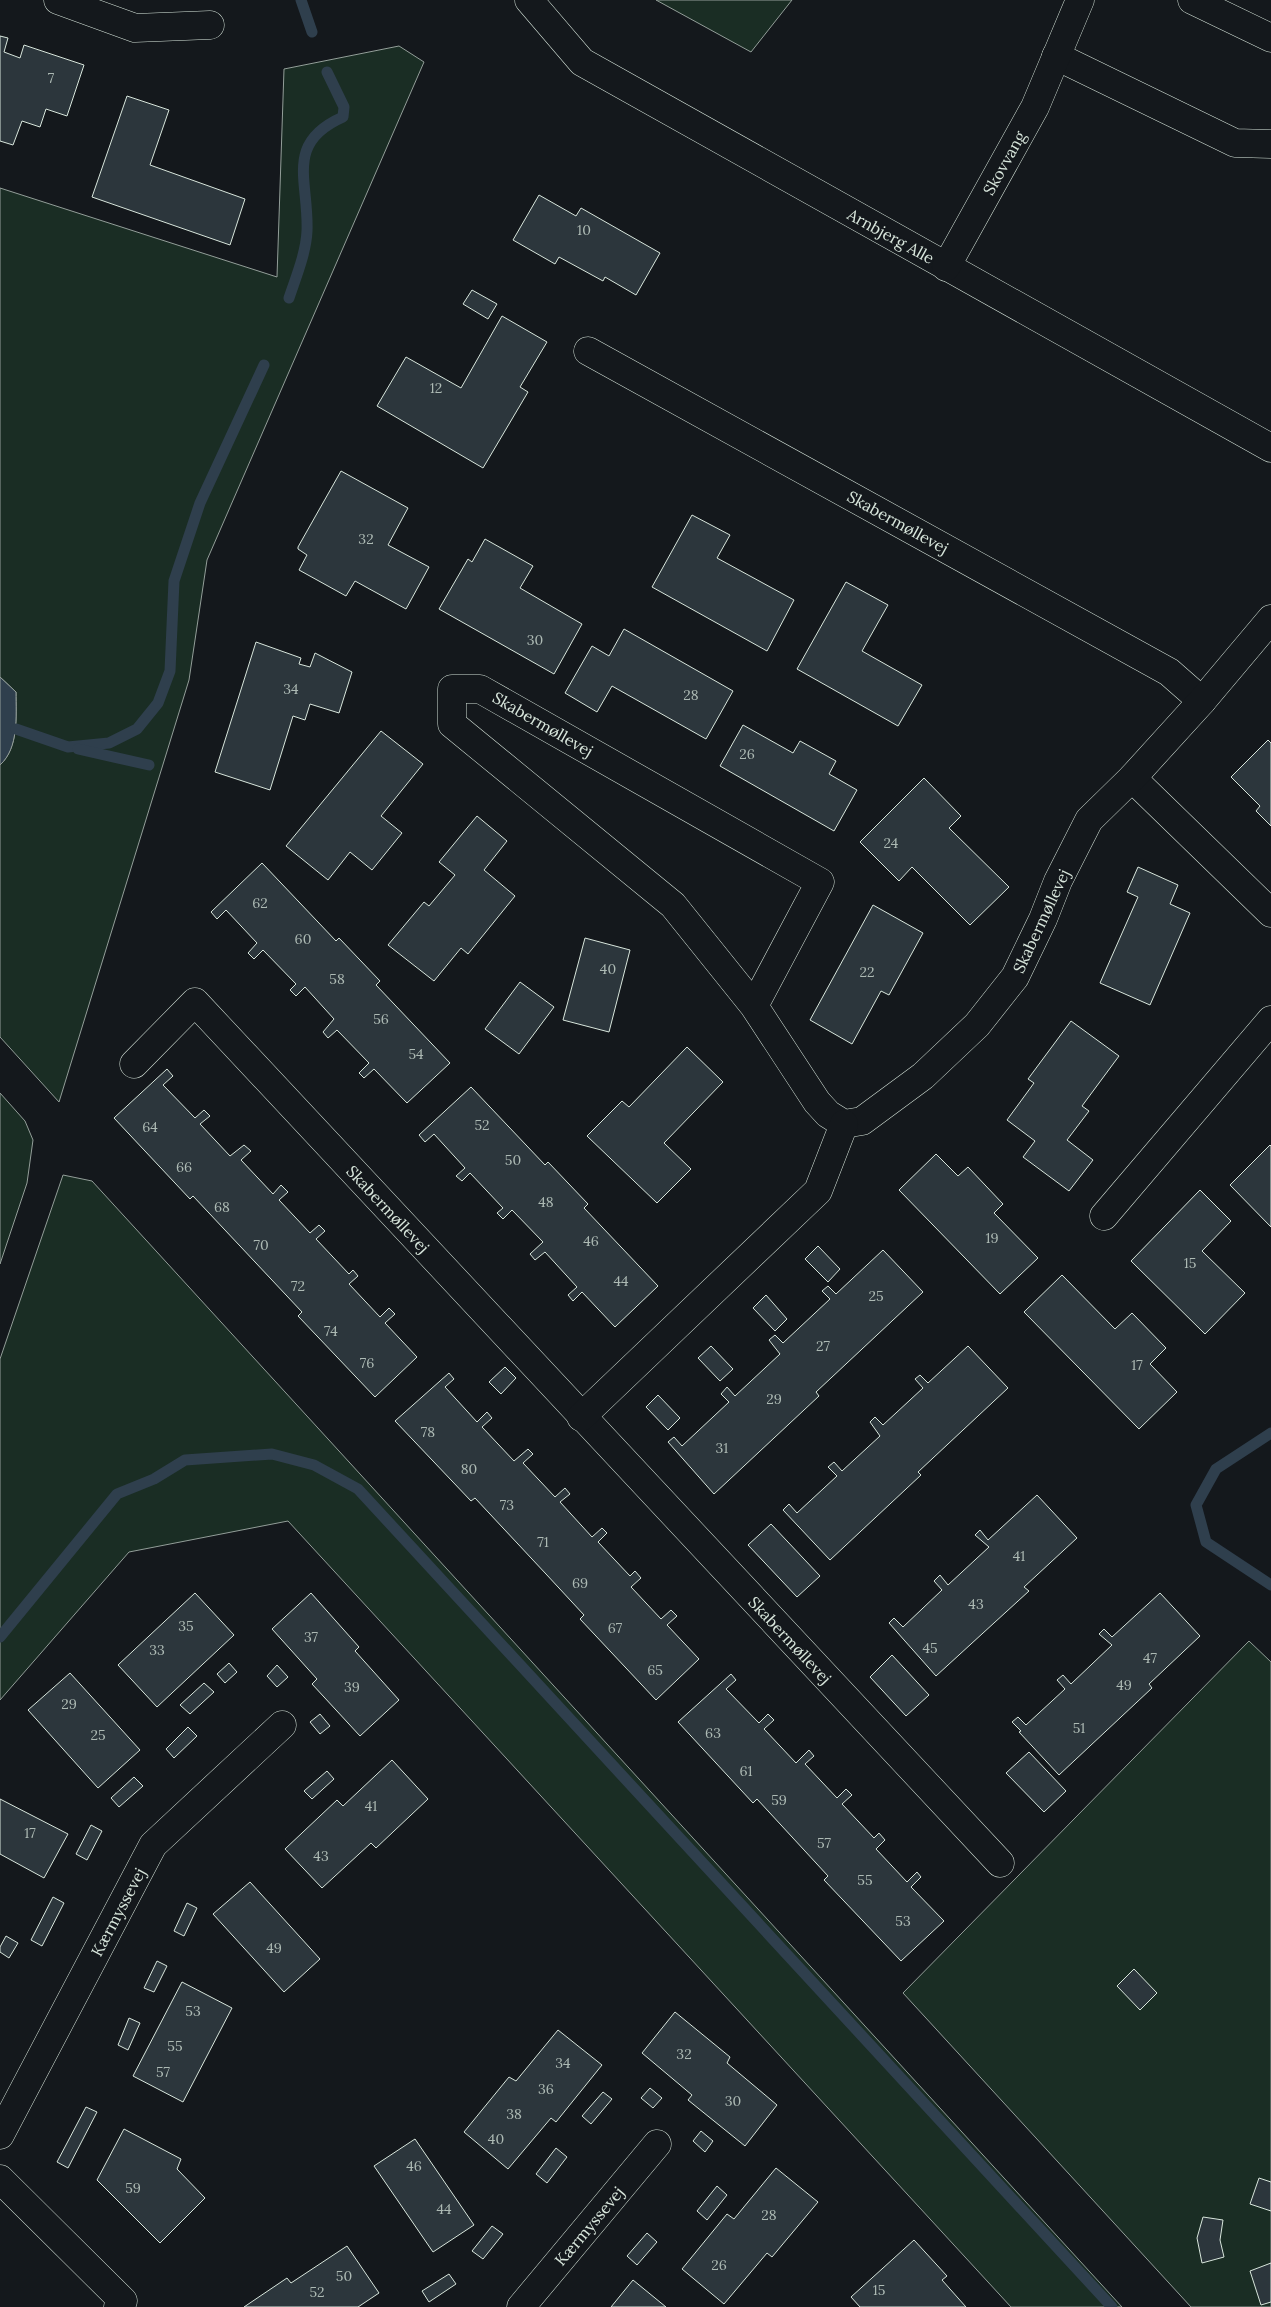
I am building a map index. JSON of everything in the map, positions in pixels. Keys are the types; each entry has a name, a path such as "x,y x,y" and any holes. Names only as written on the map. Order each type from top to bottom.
{"street":[{"path":"58,0 135,28 210,25"},
{"name":"Arnbjerg Alle","path":"529,0 582,62 1271,448"},
{"name":"Skovvang","path":"946,267 1036,106 1080,0"},
{"path":"1192,0 1271,38"},
{"path":"1056,56 1235,144 1271,144"},
{"name":"Skabermøllevej","path":"588,351 1169,672 1202,701"},
{"name":"Skabermøllevej","path":"754,1006 820,882 480,689 452,690 452,724 673,905 754,1006 816,1102 828,1114 844,1124 862,1121 923,1076 977,1025 1015,977 1043,919 1058,882 1090,820 1132,778 1202,701 1271,619"},
{"path":"1132,778 1271,913"},
{"name":"Skabermøllevej","path":"134,1064 195,1002 1000,1863"},
{"path":"1104,1216 1271,1020"},
{"path":"581,1417 818,1191 844,1124"},
{"name":"Kærmyssevej","path":"0,2135 153,1845 282,1725"},
{"name":"Kærmyssevej","path":"521,2307 657,2144"},
{"path":"0,2179 123,2305"}],"green space":[{"path":"656,0 792,0 751,52"},
{"path":"399,46 424,62 207,560 189,680 59,1102 0,1037 0,765 11,749 15,731 16,692 0,677 0,188 277,277 284,69"},
{"path":"0,1093 25,1121 33,1140 27,1183 0,1264"},
{"path":"63,1175 92,1181 1122,2307 1011,2307 288,1521 129,1552 0,1700 0,1359"},
{"path":"1249,1641 1271,1662 1271,2307 1191,2307 903,1993"}],"water":[{"path":"0,677 16,692 16,711 15,731 11,750 0,765"}],"building":[{"path":"0,36 8,38 4,52 20,58 24,45 84,65 67,116 46,109 40,127 22,121 13,145 0,141"},
{"path":"127,96 169,110 150,165 245,199 230,245 92,197"},
{"path":"539,195 576,216 581,208 660,253 636,295 605,277 603,281 559,257 555,264 513,240"},
{"path":"472,290 497,304 488,319 463,304"},
{"path":"502,316 547,342 520,387 528,392 483,468 377,406 406,357 461,388"},
{"path":"341,471 408,508 388,545 429,567 406,609 355,581 346,596 299,570 307,555 298,547"},
{"path":"692,515 730,535 717,558 794,600 767,651 652,587"},
{"path":"485,539 533,566 520,588 582,624 554,674 439,609 468,559 472,562"},
{"path":"846,582 888,605 862,651 922,685 898,726 797,669"},
{"path":"624,629 733,691 706,739 612,686 597,712 565,693 592,646 609,656"},
{"path":"256,642 301,658 299,664 310,667 315,653 352,672 339,713 310,704 305,720 293,716 270,790 215,772"},
{"path":"743,725 793,753 800,741 836,761 829,774 857,790 834,831 720,766"},
{"path":"381,731 423,764 381,816 402,833 372,870 350,852 328,880 286,846"},
{"path":"1268,740 1271,743 1271,826 1256,811 1260,806 1231,777"},
{"path":"924,778 961,816 949,828 1009,887 970,925 912,867 899,881 860,842"},
{"path":"477,816 507,841 484,870 515,896 468,954 461,948 434,981 388,945 424,902 429,906 455,875 439,862"},
{"path":"262,863 336,941 339,938 380,981 376,985 450,1063 407,1103 374,1069 364,1078 359,1073 369,1063 337,1030 328,1038 323,1032 334,1019 305,987 296,996 290,990 296,984 263,950 254,959 248,953 257,943 226,910 217,919 211,912"},
{"path":"1138,867 1178,885 1170,904 1190,913 1150,1005 1100,983 1138,897 1127,892"},
{"path":"873,905 923,933 889,995 881,991 852,1044 810,1020"},
{"path":"585,938 630,950 609,1032 563,1020"},
{"path":"520,982 554,1007 519,1054 485,1029"},
{"path":"1071,1021 1119,1056 1082,1106 1089,1111 1067,1140 1093,1160 1069,1191 1023,1157 1035,1141 1007,1120 1034,1083 1028,1079"},
{"path":"687,1047 723,1082 664,1143 691,1169 657,1203 587,1136 622,1101 629,1107"},
{"path":"167,1069 173,1076 163,1085 195,1118 204,1110 210,1116 200,1124 230,1156 244,1145 251,1151 241,1160 273,1194 281,1185 288,1192 279,1200 310,1233 319,1225 325,1231 316,1239 349,1274 353,1270 358,1276 349,1284 380,1317 389,1308 395,1314 385,1323 417,1357 375,1397 298,1316 302,1312 193,1196 190,1199 114,1118"},
{"path":"471,1087 545,1165 548,1162 588,1204 584,1208 658,1286 615,1327 582,1292 573,1301 568,1295 577,1287 545,1252 535,1260 530,1254 543,1242 512,1210 503,1219 497,1213 503,1208 470,1173 462,1181 456,1176 465,1168 434,1134 425,1142 419,1135"},
{"path":"1271,1146 1271,1227 1230,1185"},
{"path":"936,1154 958,1176 968,1167 1003,1204 994,1213 1038,1258 1000,1294 899,1190"},
{"path":"1200,1190 1231,1221 1202,1251 1245,1293 1205,1334 1131,1261"},
{"path":"818,1246 840,1269 828,1282 805,1259"},
{"path":"883,1250 923,1292 816,1392 819,1396 714,1494 668,1442 674,1437 682,1446 729,1402 721,1394 727,1387 735,1396 780,1354 769,1340 775,1335 783,1343 830,1299 822,1291 828,1286 836,1294"},
{"path":"1062,1275 1115,1329 1132,1313 1166,1348 1150,1364 1177,1392 1139,1429 1024,1312"},
{"path":"766,1295 787,1319 775,1331 753,1308"},
{"path":"711,1346 733,1369 720,1381 698,1358"},
{"path":"968,1346 1008,1388 918,1472 921,1475 830,1560 783,1510 789,1504 797,1513 837,1476 828,1467 834,1462 842,1471 880,1436 870,1422 875,1417 883,1425 923,1388 915,1379 920,1375 928,1383"},
{"path":"505,1367 516,1378 501,1394 489,1382"},
{"path":"449,1373 454,1379 445,1387 477,1422 487,1412 492,1418 482,1427 514,1461 528,1449 533,1454 523,1463 555,1497 565,1488 570,1494 560,1502 592,1537 602,1528 607,1533 598,1542 630,1576 635,1571 641,1578 631,1587 661,1619 671,1610 677,1616 667,1625 699,1659 656,1700 580,1619 584,1615 475,1498 471,1501 395,1421"},
{"path":"658,1395 680,1418 668,1430 646,1407"},
{"path":"1037,1495 1077,1538 1024,1587 1029,1591 936,1676 889,1623 894,1618 903,1627 942,1590 934,1581 940,1575 948,1585 989,1547 975,1535 980,1530 988,1540"},
{"path":"771,1524 820,1576 797,1597 748,1545"},
{"path":"195,1593 234,1635 157,1707 118,1665"},
{"path":"311,1593 359,1647 355,1651 399,1700 360,1736 312,1684 317,1679 272,1629"},
{"path":"1160,1593 1200,1636 1149,1684 1152,1688 1059,1775 1012,1722 1018,1717 1026,1725 1065,1689 1057,1680 1063,1675 1071,1684 1112,1645 1099,1634 1104,1629 1112,1637"},
{"path":"892,1655 929,1695 906,1716 870,1677"},
{"path":"229,1663 237,1672 225,1683 217,1674"},
{"path":"277,1665 288,1677 277,1687 267,1676"},
{"path":"70,1673 140,1750 98,1788 28,1710"},
{"path":"731,1674 736,1680 726,1689 759,1723 768,1714 774,1720 764,1729 796,1763 809,1750 814,1756 805,1764 837,1798 846,1789 852,1795 842,1804 874,1838 879,1833 885,1840 876,1849 907,1882 917,1872 921,1877 911,1887 944,1921 901,1961 824,1880 828,1876 757,1799 753,1803 678,1722"},
{"path":"204,1683 214,1692 190,1714 180,1705"},
{"path":"320,1714 330,1726 320,1734 310,1722"},
{"path":"188,1727 197,1736 174,1758 166,1749"},
{"path":"1029,1752 1066,1791 1044,1812 1006,1773"},
{"path":"392,1760 428,1799 376,1848 371,1843 322,1888 285,1849 337,1800 343,1806"},
{"path":"327,1771 334,1779 312,1799 304,1791"},
{"path":"134,1777 143,1786 119,1807 111,1798"},
{"path":"0,1799 68,1834 44,1878 0,1854"},
{"path":"91,1825 102,1831 87,1860 76,1854"},
{"path":"250,1882 320,1959 284,1992 213,1914"},
{"path":"53,1897 64,1903 42,1946 31,1940"},
{"path":"187,1903 197,1908 184,1936 174,1931"},
{"path":"6,1936 18,1943 9,1958 0,1952 0,1947"},
{"path":"157,1961 167,1966 154,1992 144,1988"},
{"path":"1134,1969 1157,1993 1140,2010 1117,1986"},
{"path":"182,1982 232,2008 183,2102 133,2076"},
{"path":"675,2012 730,2057 727,2063 777,2105 745,2146 688,2100 692,2095 642,2053"},
{"path":"129,2018 140,2023 128,2050 118,2045"},
{"path":"558,2030 602,2065 556,2122 551,2118 508,2169 464,2132 509,2077 516,2081"},
{"path":"650,2088 662,2098 653,2108 641,2098"},
{"path":"603,2092 612,2099 591,2124 582,2116"},
{"path":"86,2107 97,2112 68,2168 57,2162"},
{"path":"124,2129 181,2159 177,2169 205,2198 160,2243 97,2180"},
{"path":"701,2131 713,2141 705,2152 693,2141"},
{"path":"415,2139 474,2225 433,2252 374,2166"},
{"path":"556,2148 567,2157 547,2183 536,2174"},
{"path":"776,2168 818,2202 772,2257 767,2253 724,2304 682,2269 727,2214 734,2219"},
{"path":"1259,2178 1271,2182 1271,2211 1250,2204"},
{"path":"717,2186 727,2195 707,2220 697,2211"},
{"path":"1203,2217 1223,2220 1220,2240 1224,2257 1202,2263 1197,2238"},
{"path":"492,2226 503,2234 483,2259 472,2251"},
{"path":"647,2233 657,2242 637,2265 627,2256"},
{"path":"914,2240 947,2276 942,2280 966,2307 860,2307 851,2297"},
{"path":"347,2246 379,2293 358,2307 244,2307 287,2278 291,2283"},
{"path":"1271,2263 1271,2302 1261,2305 1250,2271"},
{"path":"449,2274 456,2284 429,2302 422,2291"},
{"path":"633,2280 666,2307 611,2307"}],"waterway":[{"path":"301,0 312,32"},
{"path":"289,298 305,248 307,231 304,180 306,151 313,139 325,127 343,117 344,107 327,72"},
{"path":"16,729 68,747 109,743 137,729 158,703 170,671 174,581 200,503 264,365"},
{"path":"78,749 149,765"},
{"path":"1271,1433 1216,1469 1196,1505 1206,1542 1271,1585"},
{"path":"0,1637 117,1494 154,1479 185,1460 272,1454 314,1465 358,1489 1112,2307"}]}
